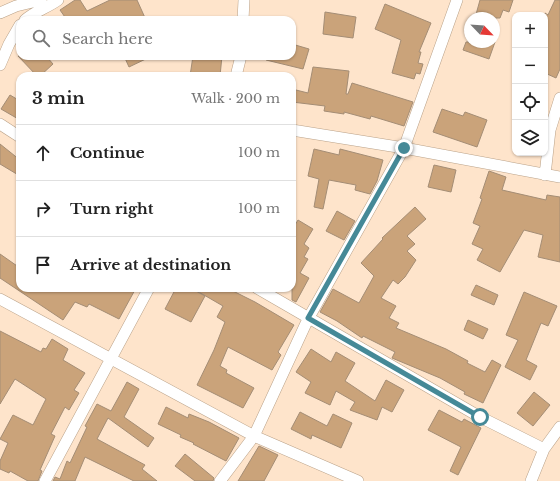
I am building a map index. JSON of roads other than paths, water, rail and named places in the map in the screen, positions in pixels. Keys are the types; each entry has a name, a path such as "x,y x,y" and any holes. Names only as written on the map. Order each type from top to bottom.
{"street":[{"path":"0,13 16,6 41,0"},
{"path":"30,16 34,12 49,6 58,0"},
{"path":"243,16 244,0"},
{"path":"220,481 254,436 308,318 404,148 457,0"},
{"path":"0,65 16,32"},
{"path":"237,72 240,60"},
{"path":"546,175 550,130 560,98"},
{"path":"0,124 16,134"},
{"path":"296,131 404,148 560,177"},
{"path":"45,481 147,292"},
{"path":"264,292 480,417 544,449"},
{"path":"0,299 110,360 254,436 358,481"},
{"path":"531,481 544,449 560,427"}]}
